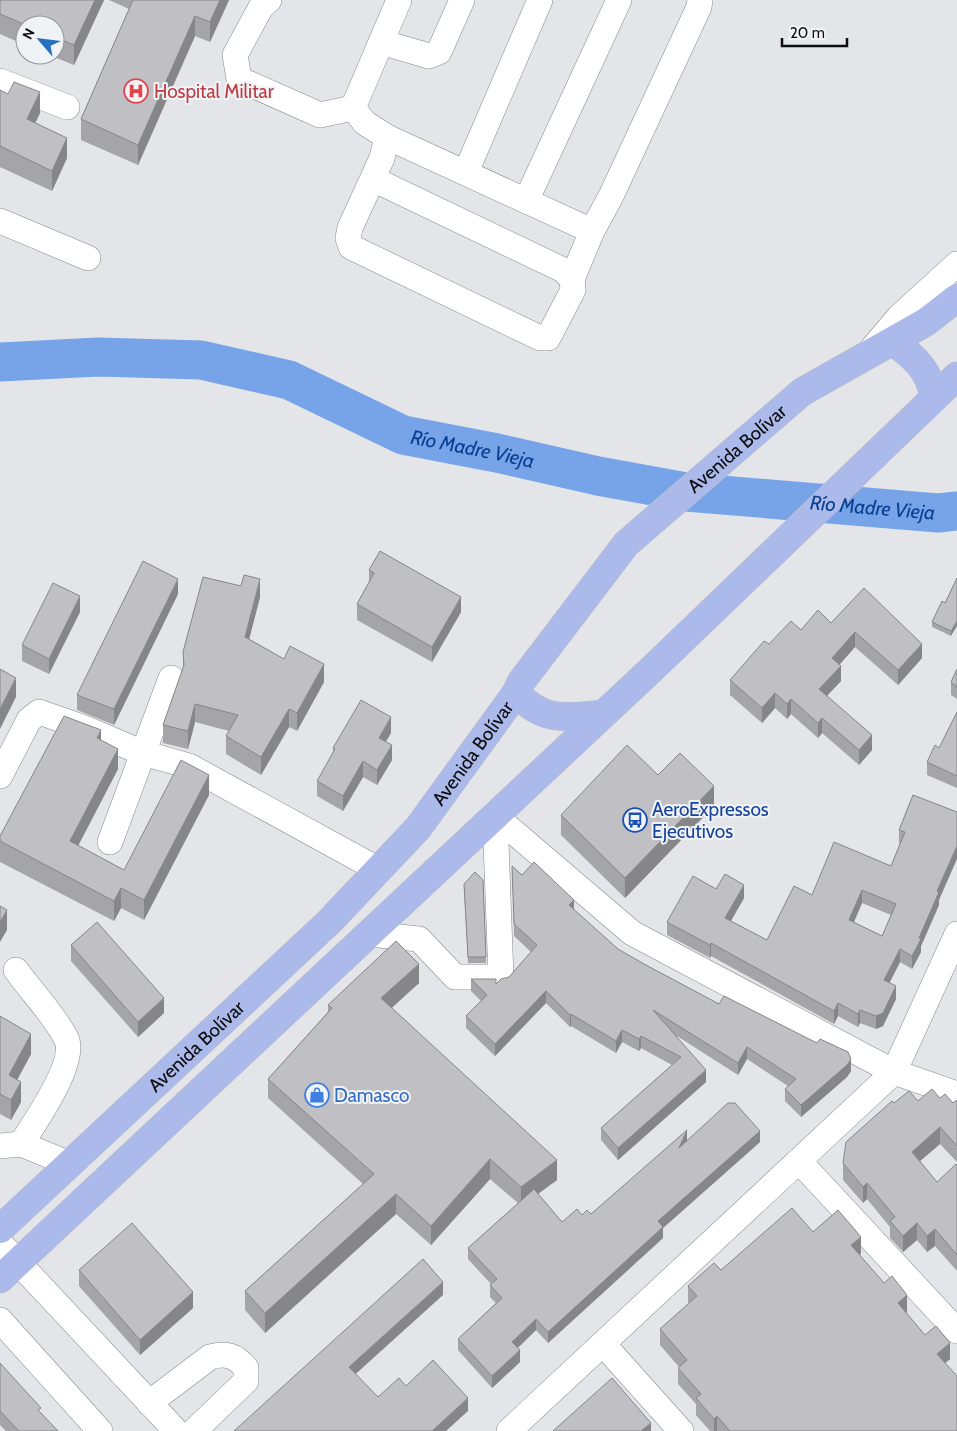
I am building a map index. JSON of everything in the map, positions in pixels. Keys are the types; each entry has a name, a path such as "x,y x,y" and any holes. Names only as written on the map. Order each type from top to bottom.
{"main road":[{"name":"Avenida Bolívar","path":"0,1229 329,922 418,828 519,687 626,544 802,392 864,359 926,322 957,298"},
{"path":"893,342 914,356 925,369 932,383 934,398"},
{"name":"Avenida Bolívar","path":"9,1271 654,667 957,376"},
{"path":"519,687 537,711 563,718 602,714"}],"street":[{"path":"268,0 261,7 235,55 239,79 320,115 353,108"},
{"path":"353,108 399,0"},
{"path":"381,42 429,56 434,55 439,52 462,0"},
{"path":"466,172 540,0"},
{"path":"526,201 619,0"},
{"path":"387,137 382,158 350,228 348,238 351,247 540,338 548,338 573,290 572,279 592,231 687,34 699,7 700,0"},
{"path":"0,81 67,107"},
{"path":"353,108 364,123 387,137 592,231"},
{"path":"373,179 563,270 572,279"},
{"path":"0,221 88,258"},
{"path":"864,359 899,317 957,264"},
{"path":"110,842 171,678"},
{"path":"0,776 29,720 39,712 82,727 143,753 189,766 379,870"},
{"path":"369,934 419,938 455,977 502,977 495,816"},
{"path":"495,816 632,933 894,1072 957,1094"},
{"path":"509,1431 894,1072 957,934"},
{"path":"16,970 67,1040 68,1058 61,1076 11,1145 70,1164"},
{"path":"799,1161 957,1331"},
{"path":"0,1242 9,1271 149,1403 176,1431"},
{"path":"0,1320 100,1431"},
{"path":"603,1344 681,1431"},
{"path":"149,1403 210,1357 222,1353 238,1358 246,1368 246,1382 194,1431"}],"building":[{"path":"0,0 95,0 74,45 65,41 65,15 15,15 15,20 0,14"},
{"name":"Hospital Militar","path":"133,0 220,0 210,22 195,16 138,145 81,119"},
{"path":"14,82 40,92 27,119 67,138 52,171 0,146 0,90 8,94"},
{"path":"380,551 461,597 432,647 357,604 374,573 369,570"},
{"path":"143,561 178,579 114,709 77,695"},
{"path":"244,575 260,579 245,637 284,659 290,646 324,664 297,713 289,709 261,757 226,736 238,715 195,704 188,731 163,725 184,665 183,652 203,577 241,586"},
{"path":"957,578 957,621 951,631 932,622 942,601 945,603"},
{"path":"53,583 80,596 49,659 22,645"},
{"path":"864,588 922,644 898,670 855,632 832,658 841,666 819,689 872,735 859,750 822,718 818,723 791,699 787,704 775,693 762,708 730,680 764,641 769,644 791,621 801,630 818,610 831,623"},
{"path":"0,669 16,678 0,709"},
{"path":"957,669 957,687 951,682"},
{"path":"361,700 391,717 379,738 392,745 377,770 363,761 343,796 317,781 335,749 333,748"},
{"path":"957,712 957,776 927,762 935,745 939,748"},
{"path":"64,716 101,730 97,738 118,749 70,841 124,870 181,760 209,775 144,900 121,888 114,901 0,841 0,836"},
{"path":"627,745 658,775 680,753 714,786 625,878 561,815"},
{"path":"913,795 957,812 957,846 937,891 939,892 919,938 921,939 912,956 900,949 884,980 896,986 883,1013 876,1016 860,1010 858,1014 838,1003 834,1011 711,943 710,945 667,922 693,876 716,889 725,874 744,885 725,918 767,940 794,886 812,895 834,842 891,866 905,832 899,830","holes":["862,890 896,904 882,936 849,920"]},
{"path":"534,862 574,900 569,905 618,949 719,1004 724,996 817,1043 820,1039 848,1052 851,1059 847,1065 801,1105 785,1089 796,1079 747,1047 738,1063 653,1010 706,1070 618,1148 601,1128 681,1057 641,1036 639,1039 622,1030 616,1041 570,1015 546,991 495,1044 466,1016 487,995 471,979 496,979 496,984 501,979 509,977 537,945 514,924 512,866 522,875"},
{"path":"475,872 483,880 486,957 468,957 464,884"},
{"path":"0,906 7,910 0,922"},
{"path":"97,922 164,998 138,1022 71,945"},
{"path":"396,941 419,964 381,998 557,1160 521,1187 490,1159 431,1226 396,1194 265,1313 245,1291 374,1174 268,1079 332,1008 328,1005"},
{"path":"0,1016 31,1034 9,1075 21,1082 11,1100 0,1094"},
{"path":"932,1089 940,1098 945,1094 953,1103 957,1100 957,1146 940,1127 912,1152 937,1182 957,1165 957,1255 935,1229 927,1236 917,1223 903,1236 890,1221 895,1217 867,1183 863,1187 843,1163 846,1142 892,1101 894,1103 909,1091 918,1101"},
{"path":"728,1103 735,1103 760,1131 658,1221 663,1227 548,1332 536,1319 512,1342 520,1350 492,1376 458,1339 502,1298 490,1285 497,1279 468,1248 534,1189 562,1222 577,1209 582,1215 587,1210 591,1214 687,1130 679,1148"},
{"path":"792,1208 813,1232 838,1210 861,1237 851,1245 884,1283 892,1276 907,1295 898,1303 925,1335 936,1326 950,1343 937,1354 957,1376 957,1431 730,1431 717,1416 714,1419 696,1398 701,1394 678,1368 687,1360 660,1329 697,1296 688,1286 714,1263 721,1270"},
{"path":"132,1223 193,1292 140,1340 79,1270"},
{"path":"423,1259 443,1282 349,1367 378,1397 399,1378 406,1386 433,1360 468,1398 432,1431 234,1431"},
{"path":"0,1363 41,1408 38,1410 58,1431 19,1431 0,1411"},
{"path":"612,1378 651,1423 641,1431 553,1431"}],"waterway":[{"name":"Río Madre Vieja","path":"0,362 98,357 201,360 289,380 403,435 497,453 598,476 686,492 938,513 957,511"}],"place":[{"name":"Hospital Militar","path":"136,91"},
{"name":"AeroExpressos Ejecutivos","path":"635,820"},
{"name":"Damasco","path":"317,1095"}]}
